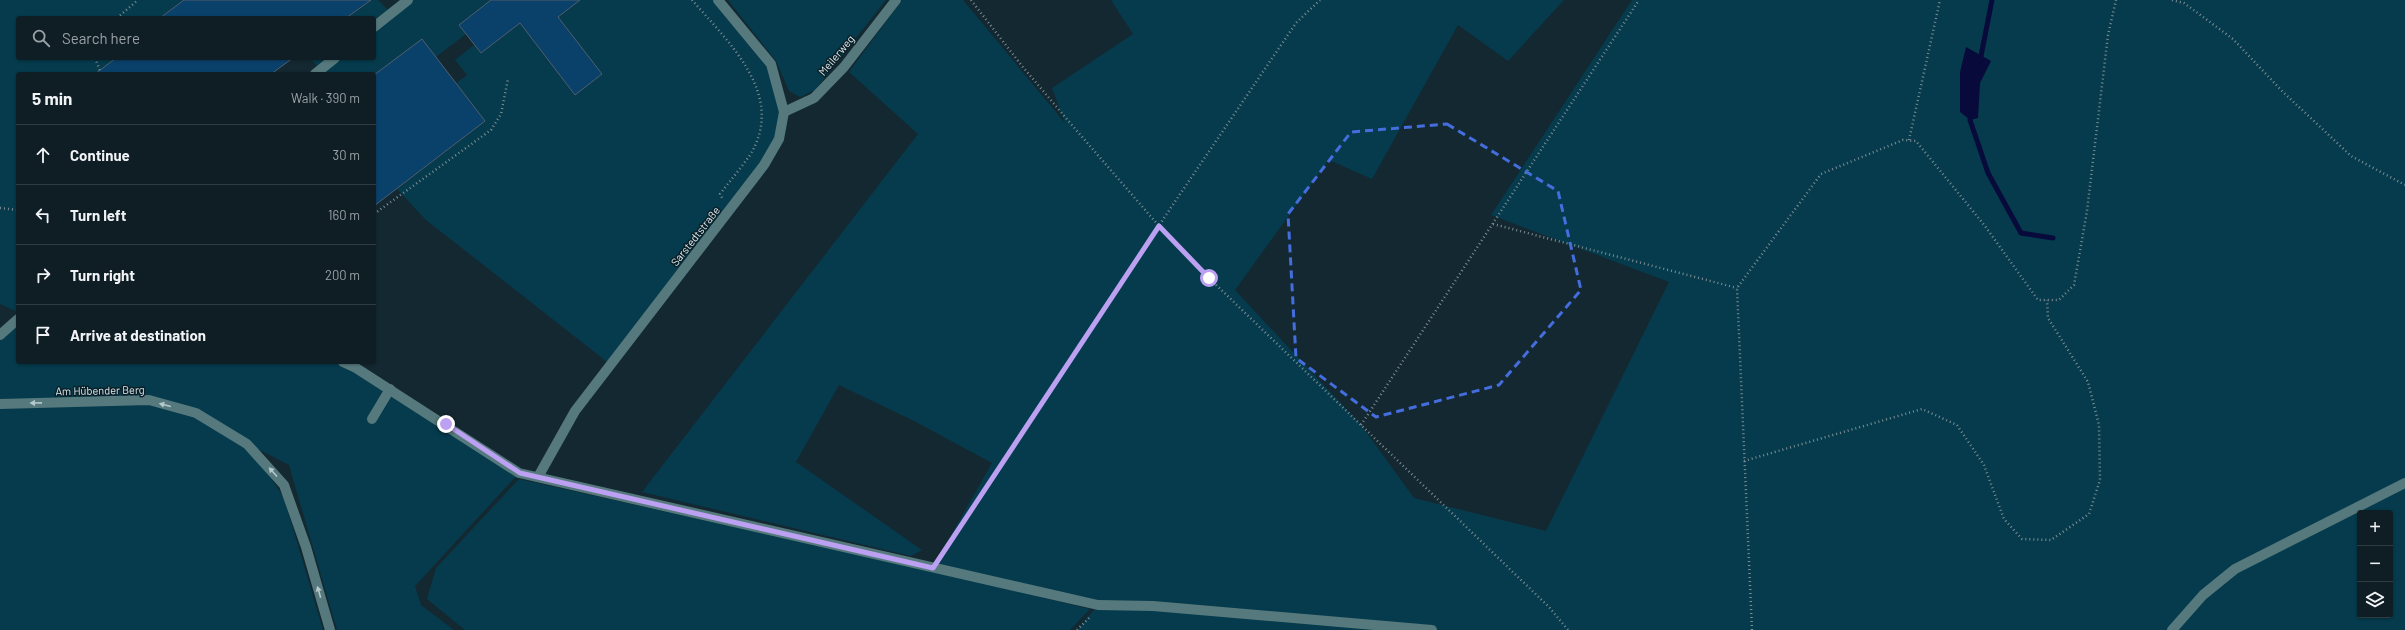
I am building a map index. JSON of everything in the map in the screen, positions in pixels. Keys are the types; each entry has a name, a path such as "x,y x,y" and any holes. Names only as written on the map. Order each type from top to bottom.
{"street":[{"path":"376,25 408,0"},
{"name":"Sarstedtstraße","path":"538,477 575,411 731,209 764,165 779,139 784,112 771,64 718,0"},
{"name":"Meilerweg","path":"784,112 814,98 844,67 896,0"},
{"path":"317,72 332,60"},
{"path":"0,334 16,321"},
{"path":"346,364 390,389 520,473 638,498 933,568 1098,605 1153,606 1432,630"},
{"path":"372,419 390,389"},
{"name":"Am Hübender Berg","path":"0,404 149,400 196,413 247,444 284,485 306,547 330,630"},
{"path":"2172,630 2203,595 2235,569 2405,483"}],"path":[{"path":"119,16 138,0"},
{"path":"692,0 736,51 755,80 761,105 760,130 750,154 720,194 723,202 731,209"},
{"path":"971,0 1022,66 1159,226 1209,278 1549,607 1568,630"},
{"path":"933,568 1159,226 1296,23 1320,0"},
{"path":"1361,426 1639,0"},
{"path":"1909,140 1940,0"},
{"path":"1752,630 1737,288 1820,174 1903,140 1909,140 1916,141 1971,208 2038,300 2059,300 2074,285 2087,211 2108,35 2116,0"},
{"path":"2172,0 2184,3 2233,39 2282,91 2351,156 2405,185"},
{"path":"96,60 100,70"},
{"path":"376,213 491,130 501,114 508,79"},
{"path":"0,208 16,210"},
{"path":"1493,224 1737,288"},
{"path":"1744,461 1922,409 1957,425 1984,465 2004,518 2022,538 2051,540 2089,514 2100,480 2099,425 2088,382 2048,318 2047,300"}],"highlighted area":[{"path":"1447,124 1558,191 1581,290 1499,385 1376,417 1296,358 1288,214 1351,132"}],"shaded area":[{"path":"0,0 184,0 163,16 16,16 16,60 113,60 98,72 16,72 16,311 0,304"},
{"path":"371,0 378,0 391,13 408,0 491,0 459,25 466,34 436,57 376,74 376,72 317,72 320,69 312,60 376,60 376,16 349,16"},
{"path":"580,0 718,0 771,64 784,112 779,139 611,365 426,220 397,189 485,121 456,83 467,75 455,60 474,45 481,53 520,23 575,94 602,74 558,17"},
{"path":"728,0 886,0 815,90 800,97 789,91 776,61"},
{"path":"902,0 963,0 1065,123 1052,88 1133,34 1111,0 1564,0 1508,61 1458,25 1372,179 1329,160 1235,290 1361,425 1414,498 1546,531 1669,282 1491,215 1632,0 2405,0 2405,630 1077,630 1098,605 933,567 992,463 914,421 839,385 796,462 922,550 911,556 642,492 918,134 849,72"},
{"path":"1966,47 1991,61 1980,83 1978,118 1970,120 1960,112 1960,72"},
{"path":"16,321 16,364 346,364 519,473 415,586 421,605 454,630 337,630 289,465 248,444 284,498 323,630 0,630 0,335"},
{"path":"519,479 929,570 1090,609 1070,630 465,630 427,599 436,568"}],"building":[{"path":"184,0 371,0 349,16 163,16"},
{"path":"491,0 580,0 558,17 602,74 575,95 520,23 481,53 459,25"},
{"path":"422,39 485,121 376,204 376,74"},
{"path":"113,60 290,60 274,72 98,72"}],"waterway":[{"path":"1980,61 1992,0"},
{"path":"1971,114 1970,120 1988,173 2021,233 2053,238"}],"route":[{"path":"446,424 520,473 638,498 933,568 1159,226 1209,278"}]}
